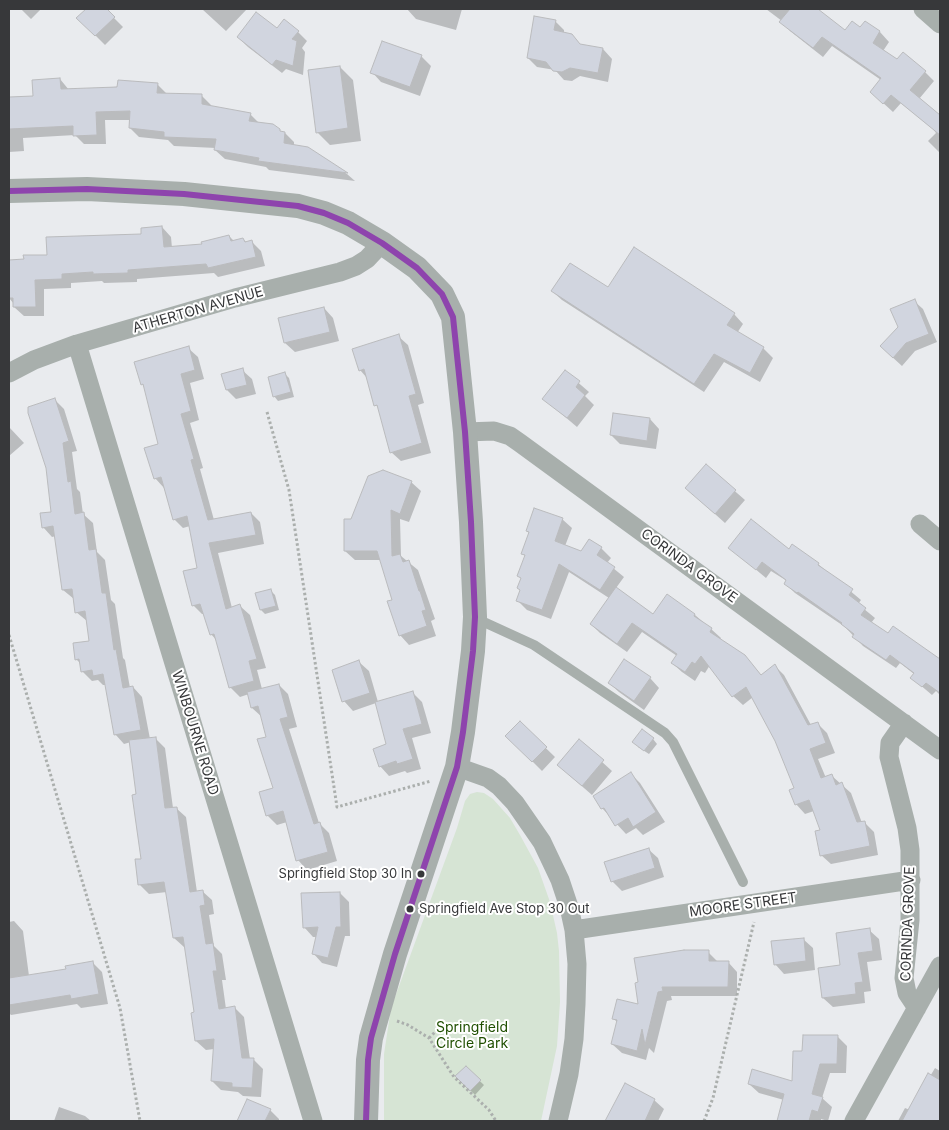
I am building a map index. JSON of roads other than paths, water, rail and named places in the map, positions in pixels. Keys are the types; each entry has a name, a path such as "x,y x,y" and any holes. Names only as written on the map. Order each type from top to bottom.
{"street":[{"path":"923,9 940,24"},
{"path":"9,191 86,189 184,194 298,206 324,213 348,223 382,243 417,268 434,284 448,304 453,317 465,432 474,617 472,651 463,732 454,775 371,1038 368,1060 366,1121"},
{"name":"ATHERTON AVENUE","path":"9,373 34,360 77,344 235,298 340,272 356,266 367,259 382,243"},
{"name":"WINBOURNE ROAD","path":"77,344 313,1121"},
{"name":"CORINDA GROVE","path":"465,432 494,431 510,436 520,442 940,750"},
{"path":"920,524 940,541"},
{"name":"CORINDA GROVE","path":"904,723 894,736 889,750 889,757 907,828 911,880 910,920 904,978 907,993 918,1008"},
{"path":"454,775 488,778 499,786 516,803 531,825 542,842 560,880 574,930 577,964 574,1039 569,1074 558,1121"},
{"name":"MOORE STREET","path":"574,930 911,880"},
{"name":"CORINDA GROVE","path":"854,1121 940,966"}],"lane":[{"path":"474,617 534,645 665,732 673,742 743,882"}],"place":[{"name":"Springfield Stop 30 In","path":"421,874"},
{"name":"Springfield Ave Stop 30 Out","path":"410,909"}],"park label":[{"name":"Springfield Circle Park","path":"472,1036"}]}
